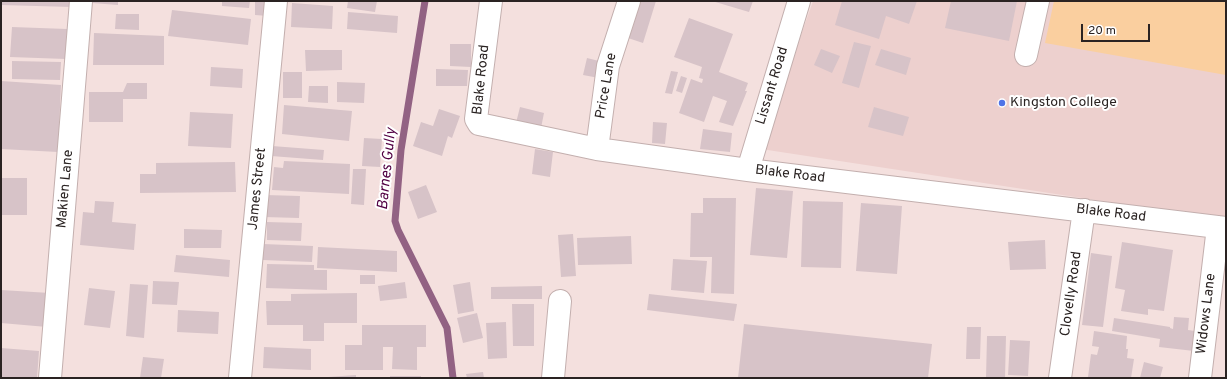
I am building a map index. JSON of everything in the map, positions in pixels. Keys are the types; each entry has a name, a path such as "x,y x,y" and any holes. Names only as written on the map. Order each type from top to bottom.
{"street":[{"name":"Makien Lane","path":"50,378 81,1"},
{"name":"James Street","path":"240,378 276,1"},
{"name":"Blake Road","path":"491,1 476,119 479,124 597,149 748,170 1222,227"},
{"name":"Price Lane","path":"597,149 608,66 629,1"},
{"name":"Lissant Road","path":"748,170 799,1"},
{"path":"1026,55 1038,1"},
{"name":"Clovelly Road","path":"1060,378 1084,210"},
{"name":"Widows Lane","path":"1200,378 1222,227"},
{"path":"554,378 560,301"}],"shaded area":[{"name":"Kingston College","path":"813,1 1226,1 1226,220 761,149"},
{"path":"1054,1 1226,1 1226,75 1045,43"}],"building":[{"path":"1,1 72,1 72,7 1,5"},
{"path":"92,1 118,1 118,5 92,3"},
{"path":"222,1 250,1 249,8 222,6"},
{"path":"255,1 269,1 268,16 255,15"},
{"path":"348,1 377,1 375,12 347,8"},
{"path":"640,1 656,1 643,43 628,38"},
{"path":"712,1 753,1 749,12"},
{"path":"842,1 917,1 909,24 886,16 879,39 835,25"},
{"path":"951,1 1017,1 1009,41 945,28"},
{"path":"292,3 333,6 332,29 291,27"},
{"path":"172,10 251,19 248,45 168,36"},
{"path":"348,12 398,16 397,33 347,29"},
{"path":"116,14 139,14 139,30 115,29"},
{"path":"689,18 733,34 719,72 748,83 745,91 747,91 733,126 719,122 727,101 713,96 704,122 679,113 691,79 702,83 703,79 699,78 702,67 674,57"},
{"path":"12,27 67,29 66,59 10,57"},
{"path":"94,33 164,36 164,65 93,65"},
{"path":"854,42 871,46 859,88 842,83"},
{"path":"450,44 471,44 471,67 450,66"},
{"path":"821,49 840,56 832,73 814,65"},
{"path":"881,49 911,58 906,75 875,65"},
{"path":"305,50 342,50 342,70 306,71"},
{"path":"587,58 603,62 599,78 583,75"},
{"path":"12,61 61,62 60,80 12,79"},
{"path":"211,67 243,69 242,88 210,86"},
{"path":"436,69 468,70 467,86 436,86"},
{"path":"671,71 678,72 672,94 665,93"},
{"path":"283,72 302,72 302,98 283,98"},
{"path":"681,76 687,78 682,93 676,91"},
{"path":"1,81 61,85 58,152 1,149"},
{"path":"337,82 365,83 364,103 337,102"},
{"path":"127,83 147,83 147,99 123,99 123,122 89,122 89,92 123,92"},
{"path":"309,86 328,86 328,103 308,102"},
{"path":"284,105 352,111 349,141 282,134"},
{"path":"520,107 544,113 541,128 516,123"},
{"path":"874,107 909,117 903,136 868,127"},
{"path":"439,109 460,116 452,138 448,136 442,156 413,146 421,122 433,126"},
{"path":"190,112 233,114 231,148 188,146"},
{"path":"653,122 667,123 665,144 652,143"},
{"path":"703,129 732,133 730,152 700,149"},
{"path":"364,138 382,139 380,167 362,166"},
{"path":"272,146 324,150 323,160 271,156"},
{"path":"535,149 553,152 550,177 532,174"},
{"path":"284,161 350,164 349,194 272,190 274,167 283,168"},
{"path":"235,162 236,192 140,193 140,174 156,174 156,163"},
{"path":"353,169 366,169 364,205 351,204"},
{"path":"1,178 27,178 27,215 1,215"},
{"path":"426,185 437,212 418,219 408,192"},
{"path":"756,188 793,191 787,258 750,255"},
{"path":"265,195 300,196 299,218 264,217"},
{"path":"703,198 736,198 734,294 711,293 712,257 690,257 691,213 703,213"},
{"path":"95,201 114,202 112,222 136,224 134,250 80,245 83,212 94,213"},
{"path":"803,201 843,202 841,268 801,267"},
{"path":"861,203 902,206 897,274 856,271"},
{"path":"267,222 302,223 301,241 267,240"},
{"path":"184,229 222,230 221,248 184,248"},
{"path":"573,234 576,276 561,277 558,235"},
{"path":"631,236 632,264 578,265 577,238"},
{"path":"1045,240 1046,269 1010,270 1008,242"},
{"path":"1122,242 1173,250 1164,311 1148,309 1148,315 1121,311 1125,290 1115,288"},
{"path":"263,244 313,246 312,262 263,260"},
{"path":"318,247 397,251 397,272 317,268"},
{"path":"1091,253 1112,256 1103,327 1082,325"},
{"path":"176,255 230,260 229,277 174,272"},
{"path":"673,259 707,261 704,293 671,290"},
{"path":"267,264 314,265 314,270 327,270 327,290 266,288"},
{"path":"360,275 375,275 375,284 360,284"},
{"path":"153,281 179,282 177,305 152,304"},
{"path":"405,282 407,298 380,301 378,286"},
{"path":"470,282 474,311 458,314 453,285"},
{"path":"130,284 148,285 144,338 126,336"},
{"path":"542,286 542,299 491,299 491,287"},
{"path":"89,288 115,291 110,328 84,325"},
{"path":"1,290 50,293 47,327 1,323"},
{"path":"357,293 357,323 324,323 324,341 303,341 303,325 267,325 266,301 291,301 291,294"},
{"path":"649,294 737,304 734,321 647,310"},
{"path":"512,304 534,304 534,346 513,346"},
{"path":"178,310 219,312 218,334 177,332"},
{"path":"477,313 483,338 463,343 457,318"},
{"path":"1174,317 1189,318 1188,330 1195,331 1194,351 1159,347 1160,339 1112,331 1114,318 1170,327 1173,329"},
{"path":"506,322 507,358 488,359 486,323"},
{"path":"744,324 932,344 928,378 738,378"},
{"path":"362,325 426,325 426,347 417,347 417,370 392,369 393,347 383,347 383,370 345,370 345,345 362,345"},
{"path":"967,327 981,327 980,359 966,359"},
{"path":"1094,331 1127,336 1127,358 1134,359 1131,378 1088,377 1091,354 1097,355 1099,347 1092,346"},
{"path":"987,336 1006,336 1005,378 986,378"},
{"path":"1010,340 1030,341 1028,376 1008,375"},
{"path":"264,347 311,349 311,370 263,368"},
{"path":"1,348 39,351 37,378 1,378"},
{"path":"143,357 164,359 161,378 140,378"},
{"path":"1144,362 1163,367 1160,378 1140,378"},
{"path":"483,372 484,378 467,378 466,374"},
{"path":"356,375 356,378 328,378 328,377"},
{"path":"390,376 421,376 421,378 390,378"}],"waterway":[{"name":"Barnes Gully","path":"425,1 401,150 395,221 398,230 447,328 453,378"}],"place":[{"name":"Kingston College","path":"1002,103"}]}
